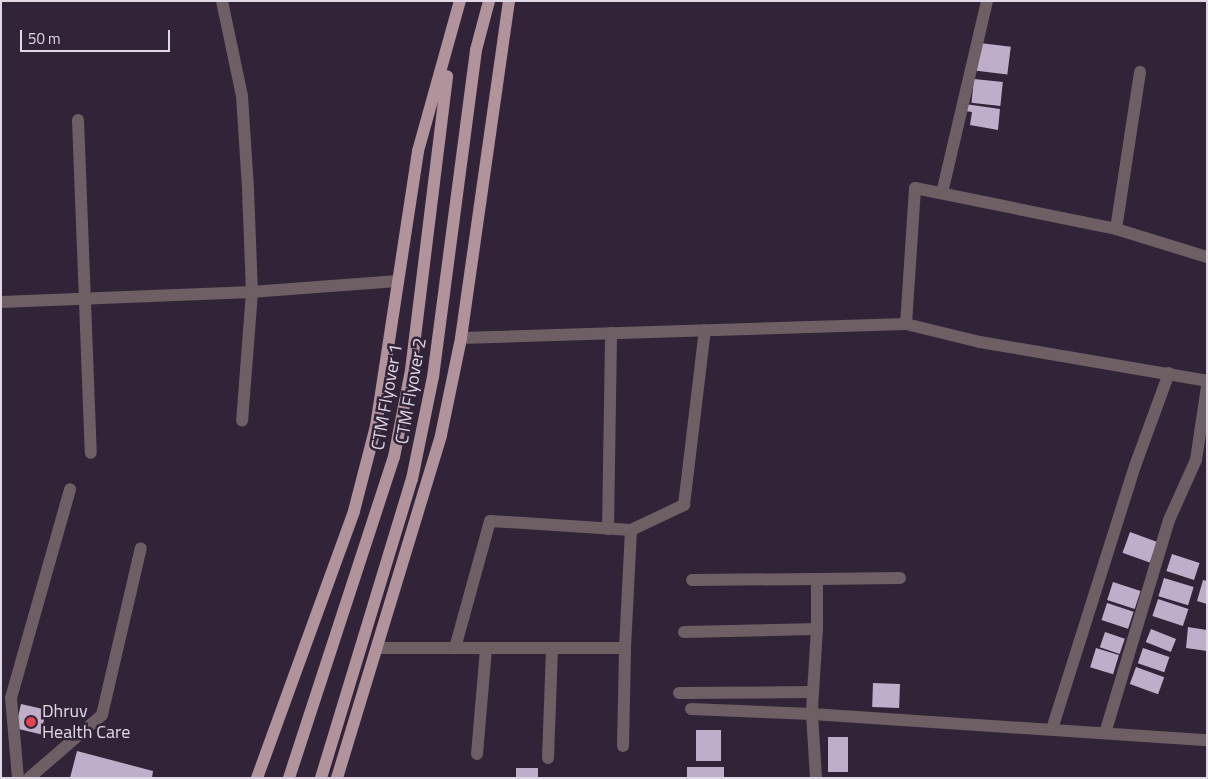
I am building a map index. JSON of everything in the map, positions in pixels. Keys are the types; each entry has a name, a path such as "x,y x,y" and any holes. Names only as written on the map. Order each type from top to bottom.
{"main road":[{"path":"258,778 354,511 376,426 418,151 452,37 460,1"},
{"name":"CTM Flyover 2","path":"322,778 412,479 433,378 476,50 489,1"},
{"path":"337,778 420,516 461,338 509,1"},
{"name":"CTM Flyover 1","path":"289,778 394,457 411,370 452,37"}],"street":[{"path":"222,1 242,96 252,292 242,422"},
{"path":"942,193 987,1"},
{"path":"1116,229 1140,72"},
{"path":"78,120 91,453"},
{"path":"906,324 915,188 1116,229 1207,257"},
{"path":"1,302 252,292 398,281"},
{"path":"461,338 906,324 980,342 1207,381"},
{"path":"455,648 490,521 631,530 684,505 704,330"},
{"path":"608,529 611,333"},
{"path":"1052,729 1134,466 1169,373"},
{"path":"1106,730 1169,520 1196,460 1207,386"},
{"path":"18,778 6,697 70,489"},
{"path":"622,746 631,530"},
{"path":"29,778 102,716 141,548"},
{"path":"816,778 812,714 817,629 817,578"},
{"path":"692,580 900,578"},
{"path":"684,632 817,629"},
{"path":"378,648 625,648"},
{"path":"477,754 486,648"},
{"path":"548,758 552,648"},
{"path":"679,693 813,692"},
{"path":"691,709 812,714 1052,729 1106,730 1207,740"}],"building":[{"path":"980,43 1011,47 1007,75 977,71"},
{"path":"974,79 1003,82 1000,106 971,103"},
{"path":"965,104 1000,109 998,130 970,125 972,112 965,111"},
{"path":"1130,532 1157,542 1150,563 1122,553"},
{"path":"1172,554 1200,563 1194,580 1166,571"},
{"path":"1164,578 1194,587 1188,605 1158,596"},
{"path":"1203,580 1207,581 1207,604 1197,601"},
{"path":"1113,582 1141,591 1135,609 1107,600"},
{"path":"1158,599 1188,609 1183,626 1152,616"},
{"path":"1107,603 1134,612 1128,629 1101,620"},
{"path":"1188,627 1207,630 1207,651 1186,648"},
{"path":"1151,629 1176,639 1171,652 1146,642"},
{"path":"1105,632 1125,639 1120,654 1100,647"},
{"path":"1096,648 1119,655 1113,674 1090,667"},
{"path":"1143,648 1169,657 1164,672 1138,663"},
{"path":"1136,667 1164,677 1158,694 1130,684"},
{"path":"873,683 900,684 899,708 872,707"},
{"path":"21,704 46,710 41,734 15,728"},
{"path":"696,730 721,730 721,761 696,761"},
{"path":"828,737 848,737 848,772 828,772"},
{"path":"77,751 153,771 152,778 70,778"},
{"path":"687,767 724,767 724,778 687,778"},
{"path":"516,768 538,768 538,778 516,778"}],"place":[{"name":"Dhruv Health Care","path":"31,722"}]}
